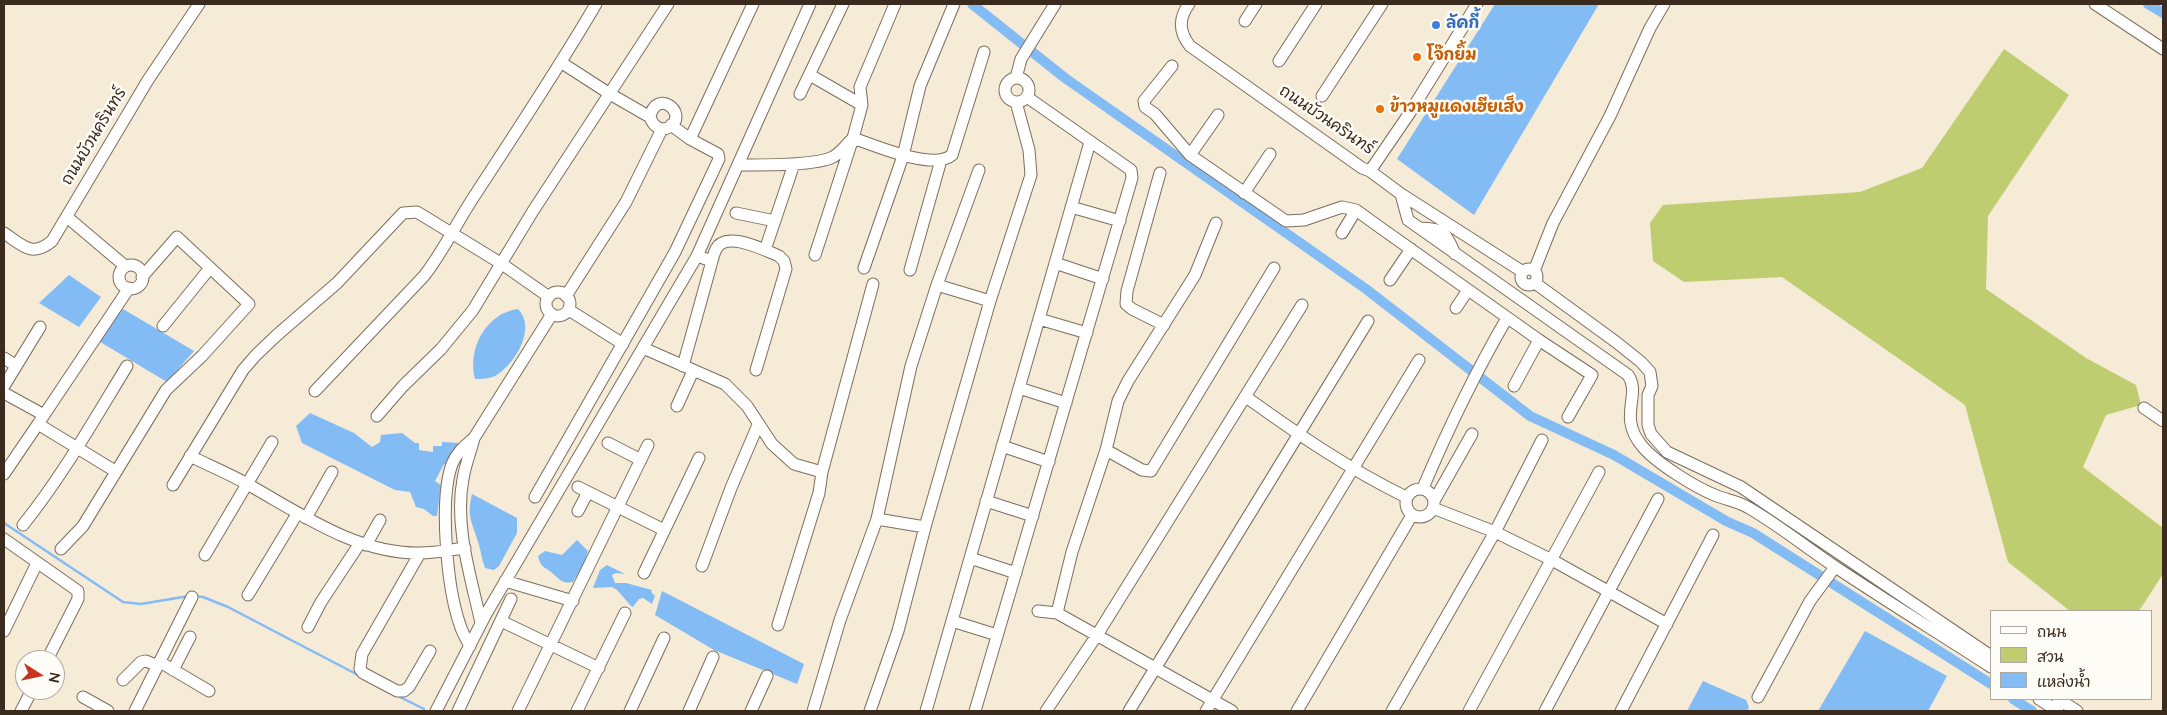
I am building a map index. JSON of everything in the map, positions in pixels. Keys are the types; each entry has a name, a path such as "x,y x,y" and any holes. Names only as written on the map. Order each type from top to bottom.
{"street":[{"name":"ถนนบัวนครินทร์","path":"4,233 35,251 44,248 52,241 143,89 199,4"},
{"path":"315,392 424,276 562,63 596,4"},
{"path":"378,416 403,386 441,349 473,310 534,211 668,4"},
{"path":"690,139 753,4"},
{"path":"436,711 481,623 696,256 739,165 810,4"},
{"path":"800,94 843,4"},
{"path":"815,255 862,105 860,88 896,4"},
{"path":"864,268 903,156 920,86 954,4"},
{"path":"1016,78 1021,59 1055,4"},
{"name":"ถนนบัวนครินทร์","path":"1189,4 1184,10 1180,24 1183,37 1190,46 1362,168 1370,171 1411,111 1477,4"},
{"path":"1245,21 1255,4"},
{"path":"1279,60 1316,4"},
{"path":"1322,96 1382,4"},
{"path":"1531,275 1553,223 1610,116 1650,28 1664,4"},
{"path":"2095,4 2163,49"},
{"path":"853,138 903,156 940,160 952,155 984,52"},
{"path":"562,63 650,117"},
{"path":"1172,66 1144,101 1145,107 1155,114 1190,155 1286,221 1304,220 1342,207 1356,210 1539,340 1592,375 1568,417"},
{"path":"810,75 862,105"},
{"path":"1016,78 1024,79 1030,89 1027,97 1020,102 1008,99 1005,94 1007,82 1016,78"},
{"path":"975,711 1120,221 1132,173 1027,97"},
{"path":"870,711 898,631 925,526 990,301 1031,174 1029,150 1016,102"},
{"path":"535,497 675,252 719,159 718,154 667,127 657,128 652,123 650,117 651,110 656,105 662,103 669,104 674,109 676,115 667,127 626,202 566,296"},
{"path":"1190,155 1218,115"},
{"path":"739,165 794,164 831,158 843,150 853,138"},
{"path":"926,711 1090,142"},
{"path":"1244,193 1270,154"},
{"path":"910,270 940,160"},
{"path":"766,244 794,164"},
{"path":"813,711 840,620 877,519 911,366 936,285 979,170"},
{"path":"1370,171 1401,194 1531,275 1641,362 1650,372 1652,386 1648,395 1648,425 1651,434 1668,452 1741,487 1990,655"},
{"path":"1160,174 1127,291 1126,304 1132,309 1164,324"},
{"path":"1401,194 1408,220 1420,228 1436,228 1448,236 1455,254 1628,375 1632,380 1633,389 1629,410 1630,429 1651,455 1704,490 1746,506 1833,570 1990,666"},
{"path":"1071,207 1120,221"},
{"path":"1342,233 1356,210"},
{"path":"173,485 243,370 256,355 336,283 404,213 417,212 502,264 549,297"},
{"path":"736,213 774,221"},
{"path":"67,217 125,266 135,266 141,271 142,277"},
{"path":"1057,613 1072,552 1106,450 1118,401 1128,381 1195,275 1216,223"},
{"path":"4,474 129,288 138,285 142,277 177,237 249,304 202,356 166,390 82,526 62,549"},
{"path":"677,406 688,368 716,249 721,243 733,240 779,256 784,261 786,269 756,370"},
{"path":"1390,280 1411,249"},
{"path":"696,256 712,261"},
{"path":"1055,263 1103,279"},
{"path":"125,266 120,273 120,280 124,286 129,288"},
{"path":"162,326 210,268"},
{"path":"1106,450 1142,470 1151,471 1274,268"},
{"path":"778,625 819,493 822,472 873,284"},
{"path":"936,285 990,301"},
{"path":"1456,308 1468,290"},
{"path":"559,293 566,296 570,302 569,310 563,315 552,314 547,308 549,297 559,293"},
{"path":"1046,711 1097,635 1302,305"},
{"path":"569,310 624,344"},
{"path":"481,623 465,548 461,502 463,478 474,438 552,314"},
{"path":"1423,488 1448,429 1483,358 1508,318"},
{"path":"1039,320 1087,333"},
{"path":"1129,711 1368,320"},
{"path":"4,386 15,365 40,327"},
{"path":"1514,386 1539,340"},
{"path":"643,348 724,384 747,406 772,444 794,464 822,472"},
{"path":"4,358 15,365"},
{"path":"1206,711 1419,360"},
{"path":"23,525 45,497 78,448 127,366"},
{"path":"1019,388 1066,402"},
{"path":"4,393 78,448 115,471"},
{"path":"1246,397 1299,435 1353,470 1406,497"},
{"path":"2144,408 2163,421"},
{"path":"702,566 731,488 758,425"},
{"path":"1472,434 1434,504 1432,511 1422,517 1412,515 1406,507 1406,497 1413,490 1423,488 1430,493 1434,504 1552,560 1667,624"},
{"path":"470,646 460,625 453,599 445,532 448,485 452,465 460,450 474,438"},
{"path":"1392,711 1494,532 1542,440"},
{"path":"205,555 272,442"},
{"path":"608,443 641,460"},
{"path":"518,711 648,445"},
{"path":"1002,446 1048,462"},
{"path":"190,456 247,484 302,516 363,544 386,550 420,553 465,548"},
{"path":"644,573 698,458"},
{"path":"248,595 332,472"},
{"path":"1469,711 1599,472"},
{"path":"578,511 583,490 664,530"},
{"path":"1546,711 1658,499"},
{"path":"986,501 1032,516"},
{"path":"1296,711 1412,515"},
{"path":"877,519 925,526"},
{"path":"308,627 321,602 380,520"},
{"path":"1621,711 1713,535"},
{"path":"4,539 75,588 79,595 52,650"},
{"path":"420,553 362,654 360,669 363,673 396,691 404,691 409,687 430,650"},
{"path":"970,558 1016,573"},
{"path":"4,631 38,563"},
{"path":"1758,698 1810,601 1833,570"},
{"path":"505,582 573,601"},
{"path":"135,711 192,597"},
{"path":"458,711 511,599"},
{"path":"1038,611 1057,613 1232,711"},
{"path":"577,711 625,613"},
{"path":"501,621 599,668"},
{"path":"952,621 998,634"},
{"path":"173,670 190,637"},
{"path":"630,711 664,638"},
{"path":"689,711 714,657"},
{"path":"123,680 141,662 146,661 173,670 209,691"},
{"path":"751,711 767,676"},
{"path":"83,697 108,711"},
{"path":"2041,700 2058,711"},
{"path":"2060,700 2077,711"}],"green space":[{"path":"2004,49 2069,95 1988,216 1986,289 2086,358 2136,385 2141,405 2106,415 2083,467 2163,528 2163,574 2140,610 2069,610 2008,562 1965,405 1782,277 1684,282 1653,261 1650,223 1663,205 1860,192 1922,168"}],"water":[{"path":"1495,4 1599,4 1474,215 1397,159"},
{"path":"69,275 101,297 79,327 39,303"},
{"path":"123,309 194,351 167,382 97,340"},
{"path":"518,309 523,317 525,335 517,354 505,369 495,376 475,379 473,368 474,356 482,334 497,317"},
{"path":"310,413 354,433 372,447 380,442 381,435 402,433 415,443 419,443 419,450 433,452 433,446 442,446 442,442 459,443 448,464 444,464 435,481 441,485 437,516 433,516 424,509 416,507 410,492 395,490 302,443 296,426"},
{"path":"472,494 517,518 517,533 499,566 494,570 485,568 483,562 470,515"},
{"path":"577,540 588,551 584,564 573,582 563,582 543,566 538,556 545,551 562,555"},
{"path":"607,565 625,574 616,573 612,575 615,583 626,583 652,590 651,592 655,596 652,604 643,598 639,599 633,607 612,587 593,588 600,570"},
{"path":"662,591 804,664 797,684 714,650 655,615"},
{"path":"1865,631 1947,676 1928,711 1818,711"},
{"path":"1703,681 1746,700 1749,707 1747,711 1687,711"}],"waterway":[{"path":"972,4 1065,78 1366,289 1530,416 1614,455 1726,521 1753,533 1990,683"},
{"path":"2148,4 2163,13"},
{"path":"4,523 123,602 141,604 189,596"},
{"path":"195,596 203,597 228,607 358,675"},
{"path":"398,696 424,709"},
{"path":"2015,700 2032,711"}],"place":[{"name":"ลัคกี้","path":"1436,25"},
{"name":"โจ๊กยิ้ม","path":"1417,57"},
{"name":"ข้าวหมูแดงเฮียเส็ง","path":"1380,109"}]}
